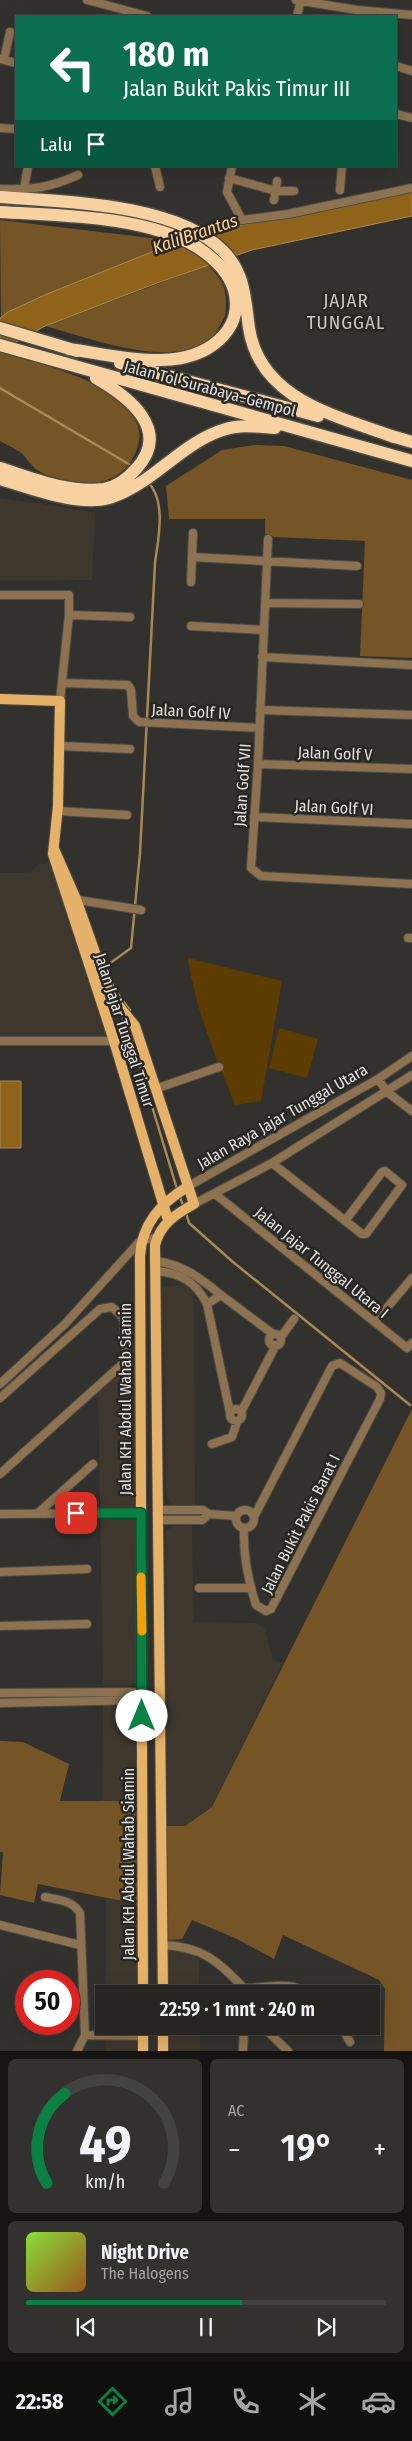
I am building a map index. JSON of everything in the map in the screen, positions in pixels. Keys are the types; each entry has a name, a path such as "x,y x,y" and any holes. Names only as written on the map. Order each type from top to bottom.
{"highway":[{"path":"0,197 69,202 149,213 191,230 218,246 235,274 236,305 234,320 226,334 213,346 193,355 171,360 136,358 69,349"},
{"path":"0,212 95,219 147,227 177,237 197,247 243,280 250,333 258,354 269,373 284,390 309,406 394,437"},
{"name":"Jalan Tol Surabaya–Gempol","path":"0,328 69,349 412,442"},
{"name":"Jalan Tol Surabaya–Gempol","path":"0,345 412,461"},
{"path":"0,479 77,499 111,497 131,483 146,457 150,433 138,409 122,393 74,367"},
{"path":"0,468 51,484 85,490 107,488 131,483 152,474 199,442 226,428 250,426 288,429 363,447"}],"main road":[{"path":"0,699 60,701"},
{"name":"Jalan Jajar Tunggal Timur","path":"60,701 58,811 53,854 110,995 135,1026 185,1189 192,1205"},
{"name":"Jalan Jajar Tunggal Timur","path":"72,899 170,1219"},
{"name":"Jalan Raya Jajar Tunggal Utara","path":"164,1203 185,1189"},
{"path":"141,1240 164,1203"},
{"name":"Jalan Raya Jajar Tunggal Utara","path":"170,1219 192,1205"},
{"name":"Jalan KH Abdul Wahab Siamin","path":"163,1985 155,1245 157,1238 170,1219"},
{"name":"Jalan KH Abdul Wahab Siamin","path":"141,1240 143,1985"},
{"path":"141,1444 150,1448 158,1444"},
{"path":"141,1468 150,1464 158,1468"},
{"path":"142,1716 160,1715"},
{"path":"143,1966 153,1969 162,1965"},
{"path":"147,1985 153,1980 159,1985"},
{"path":"143,2035 144,2051"},
{"path":"163,2035 163,2051"}],"street":[{"path":"87,0 143,15"},
{"path":"297,15 299,0 412,16"},
{"path":"10,32 2,60 15,63"},
{"path":"397,66 412,71"},
{"path":"397,114 412,118"},
{"path":"0,128 15,129"},
{"path":"24,189 28,167"},
{"path":"155,167 160,187"},
{"path":"232,167 227,192 242,220 288,214 412,188"},
{"path":"340,190 342,167"},
{"path":"0,189 55,186 78,175"},
{"path":"229,178 276,191 294,191"},
{"path":"274,200 277,180"},
{"path":"191,582 193,533"},
{"name":"Jalan Golf VII","path":"268,539 265,560 258,764 251,868 261,876 412,884"},
{"path":"192,557 357,566"},
{"path":"0,595 69,595 69,615 60,701"},
{"path":"265,603 359,604"},
{"path":"69,615 130,617"},
{"path":"191,626 264,630"},
{"path":"262,657 412,665"},
{"name":"Jalan Golf IV","path":"62,683 128,685 132,690 133,716 139,722 259,728"},
{"path":"260,710 412,715"},
{"path":"59,746 130,749"},
{"name":"Jalan Golf V","path":"258,764 412,769"},
{"path":"58,811 127,815"},
{"name":"Jalan Golf VI","path":"254,817 412,824"},
{"path":"72,899 141,910"},
{"path":"0,1041 114,1041"},
{"name":"Jalan Raya Jajar Tunggal Utara","path":"185,1189 378,1079 412,1056"},
{"path":"155,1089 219,1067"},
{"name":"Jalan Raya Jajar Tunggal Utara","path":"192,1205 272,1162 412,1075"},
{"path":"378,1079 387,1092 412,1111"},
{"path":"272,1162 362,1234 366,1234 401,1189 402,1185 385,1171 382,1172 345,1220"},
{"name":"Jalan Jajar Tunggal Utara I","path":"215,1194 407,1348 412,1343"},
{"path":"0,1384 65,1324 141,1240 157,1238"},
{"path":"156,1266 174,1264 189,1270 277,1336 280,1344 276,1346 241,1412 240,1420 237,1422 232,1437 212,1444"},
{"path":"156,1266 194,1284 201,1291 207,1304 230,1413 232,1420 237,1422"},
{"path":"375,1322 412,1278"},
{"path":"207,1304 221,1295"},
{"path":"0,1398 100,1309 112,1307 123,1317 127,1360 0,1474"},
{"path":"277,1336 294,1318"},
{"name":"Jalan Bukit Pakis Barat I","path":"244,1529 244,1549 251,1588 256,1605 266,1611 272,1609 380,1399 381,1393 377,1387 340,1363 332,1366 254,1517"},
{"path":"230,1413 235,1409 241,1412"},
{"path":"38,1513 93,1464"},
{"path":"159,1515 203,1510 209,1514 236,1516 245,1510 254,1517 254,1522 250,1527 244,1529 237,1524 236,1516"},
{"path":"0,1514 141,1513"},
{"path":"0,1572 87,1569"},
{"path":"199,1588 251,1588"},
{"path":"0,1626 87,1624"},
{"path":"66,1692 66,1701"},
{"path":"93,1692 94,1701"},
{"path":"0,1693 93,1692 142,1696"},
{"path":"0,1702 94,1701 142,1696"},
{"path":"45,1897 68,1902 76,1906 80,1913 85,2035 77,2051"},
{"path":"0,1925 80,1946"},
{"path":"163,1945 182,1946 204,1954 224,1968 239,1985"},
{"path":"85,2035 95,2034"},
{"path":"243,2051 244,2035"},
{"path":"271,2035 288,2051"},
{"path":"346,2035 350,2042"}],"shaded area":[{"path":"412,190 412,216 252,250 157,283 45,326 0,351 0,318 8,312 47,294 174,243 241,225"},
{"path":"0,220 151,238 174,243 47,294 1,317"},
{"path":"208,265 224,288 226,312 213,336 197,347 177,352 131,349 45,326"},
{"path":"0,351 68,373 101,388 115,398 127,409 139,430 139,441 135,454 127,466 117,475 105,481 79,483 65,481 39,471 20,452 0,441"},
{"path":"254,445 284,446 412,480 412,658 360,656 365,541 274,537 265,534 265,519 169,519 166,486 222,450"},
{"path":"0,498 95,512 92,580 0,581"},
{"path":"50,862 109,1041 0,1043 0,873 30,873 38,865"},
{"path":"188,958 282,981 261,1101 235,1105 201,1014"},
{"path":"279,1028 318,1039 307,1078 269,1068"},
{"path":"0,1081 21,1081 21,1148 0,1148"},
{"path":"187,1284 194,1288 195,1505 174,1506 166,1495 165,1386 160,1287"},
{"path":"134,1360 139,1682 130,1685 103,1685 98,1392"},
{"path":"412,1409 412,2051 384,2051 385,1989 379,1980 283,1935 274,1959 237,1939 192,1920 182,1939 166,1940 166,1826 185,1826 212,1807"},
{"path":"175,1525 192,1526 194,1622 257,1623 265,1630 273,1660 283,1663 212,1807 185,1826 166,1826 166,1531"},
{"path":"135,1702 140,1712 139,1792 135,1801 102,1801 103,1703"},
{"path":"0,1741 23,1742 69,1764 60,1801 135,1801 137,1904 38,1884 34,1903 0,1895 3,1852 0,1852"},
{"path":"106,1899 137,1904 139,1985 106,1985"},
{"path":"182,1939 182,1951 199,1957 199,1985 167,1985 166,1940"},
{"path":"106,2035 140,2035 141,2051 106,2051"},
{"path":"167,2035 200,2035 200,2051 168,2051"}],"waterway":[{"path":"0,388 132,466"},
{"path":"129,1013 130,1010 112,983 109,964 131,948 140,853 155,563 160,521 158,500 148,482"},
{"path":"126,1020 177,1189"},
{"path":"180,1197 184,1208"},
{"path":"186,1213 189,1223 233,1262 410,1405"}],"slow traffic":[{"path":"141,1577 142,1631"}],"district":[{"name":"JAJAR TUNGGAL","path":"346,311"}],"route":[{"path":"76,1513 141,1513 142,1716"}],"water label":[{"name":"Kali Brantas","path":"195,234"}]}
